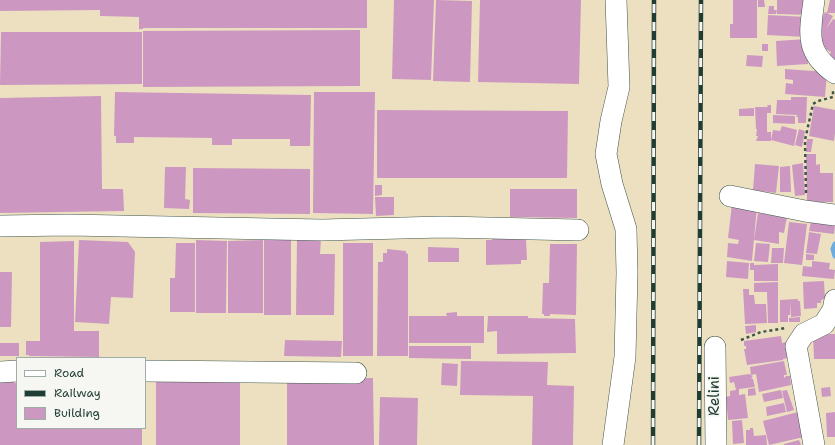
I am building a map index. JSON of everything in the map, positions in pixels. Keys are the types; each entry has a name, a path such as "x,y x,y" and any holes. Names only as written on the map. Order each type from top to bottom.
{"street":[{"path":"613,445 625,358 627,273 626,229 612,184 606,154 611,121 619,87 616,0"},
{"path":"814,0 810,32 813,51 833,71"},
{"path":"730,196 805,211 835,215"},
{"path":"0,226 76,225 322,230 443,227 578,230"},
{"path":"814,445 796,346 804,334 824,324 833,310 835,300"},
{"name":"Relini","path":"715,347 716,445"},
{"path":"0,372 16,371"},
{"path":"146,371 356,373"}],"path":[{"path":"805,211 805,140 813,104 818,101 834,98 833,71"},
{"path":"741,340 761,332 786,327 796,346"}],"building":[{"path":"0,0 367,0 367,28 139,29 139,17 100,16 100,10 0,11"},
{"path":"394,0 434,0 431,80 392,79"},
{"path":"436,0 472,1 470,82 433,81"},
{"path":"480,0 581,0 579,84 478,82"},
{"path":"733,0 757,0 757,38 730,38 730,24 733,24"},
{"path":"758,0 764,0 765,7 758,7"},
{"path":"777,0 808,0 807,15 777,14"},
{"path":"830,0 835,0 835,13 827,13"},
{"path":"769,6 774,6 774,10 777,10 776,14 768,14"},
{"path":"825,12 833,16 826,29 833,19 835,20 835,62 828,58 831,52 818,45 822,37 814,32"},
{"path":"768,15 807,17 806,37 767,35"},
{"path":"360,30 360,86 143,87 143,31"},
{"path":"1,32 142,32 142,84 0,85"},
{"path":"807,39 808,64 777,66 776,41"},
{"path":"762,44 768,44 768,51 762,51"},
{"path":"747,55 763,56 762,67 746,66"},
{"path":"785,69 827,72 825,97 785,94 786,83 793,84 793,80 785,79"},
{"path":"115,92 311,95 310,146 290,146 290,139 232,139 232,145 212,145 212,138 134,137 134,143 116,143 116,136 114,136"},
{"path":"314,92 375,92 373,214 313,213"},
{"path":"101,96 102,189 123,189 124,211 0,213 0,98"},
{"path":"791,97 807,97 806,123 798,123 798,117 796,117 797,115 776,114 777,100 791,100"},
{"path":"767,105 771,105 771,113 767,113 767,132 771,132 771,141 756,141 758,136 756,136 757,129 755,107 768,107"},
{"path":"814,106 835,110 834,141 809,136"},
{"path":"754,108 754,116 739,116 739,109"},
{"path":"377,110 568,111 567,178 377,178"},
{"path":"773,115 795,116 795,124 773,123"},
{"path":"782,126 797,130 794,146 771,140 773,130 780,131"},
{"path":"799,129 805,131 802,147 795,145"},
{"path":"807,139 813,139 811,152 806,152"},
{"path":"806,154 816,154 816,165 820,164 820,173 833,173 833,202 807,202"},
{"path":"803,163 805,195 795,196 792,165"},
{"path":"755,164 779,166 776,193 753,190"},
{"path":"790,166 791,192 780,192 780,167"},
{"path":"165,167 186,167 185,199 190,200 189,209 164,208"},
{"path":"193,168 310,169 310,214 193,213"},
{"path":"375,185 382,185 382,195 375,196"},
{"path":"510,189 577,189 577,218 510,217"},
{"path":"375,197 394,197 394,215 376,216"},
{"path":"732,204 757,206 752,261 727,257 728,243 738,244 739,240 728,238"},
{"path":"758,213 787,217 784,233 779,232 779,244 754,240"},
{"path":"811,221 835,225 834,234 809,231"},
{"path":"789,222 807,224 802,265 784,263"},
{"path":"492,232 526,239 527,260 521,260 521,264 486,265 486,240 492,240"},
{"path":"809,232 821,234 817,254 806,253"},
{"path":"297,239 321,239 320,254 335,254 334,315 296,315"},
{"path":"79,240 128,242 135,252 133,298 111,297 109,324 75,322"},
{"path":"196,240 227,241 226,313 196,313"},
{"path":"263,240 263,313 228,313 228,241"},
{"path":"264,240 291,240 291,315 264,315"},
{"path":"74,241 74,331 99,331 99,357 26,355 26,341 40,341 40,242"},
{"path":"176,243 195,243 195,312 170,312 170,278 175,278"},
{"path":"343,243 373,243 373,356 343,356"},
{"path":"756,243 770,244 768,262 754,261"},
{"path":"550,244 577,244 576,315 550,314 550,316 544,316 544,314 542,314 543,283 549,283"},
{"path":"428,247 459,248 459,262 428,262"},
{"path":"772,248 784,248 783,263 771,263"},
{"path":"387,249 406,251 408,254 408,356 377,356 378,262 383,262 383,253 387,253"},
{"path":"806,254 814,255 814,260 806,260"},
{"path":"727,261 749,263 748,279 726,277"},
{"path":"812,261 830,263 829,269 835,270 834,279 802,276 803,266 812,267"},
{"path":"750,263 754,263 754,265 778,264 778,281 754,281 754,270 750,270"},
{"path":"0,272 12,272 11,327 0,327"},
{"path":"824,281 825,299 821,300 821,303 817,303 817,308 804,309 803,282"},
{"path":"778,282 778,323 768,323 767,292 754,292 754,283"},
{"path":"743,289 749,289 749,295 754,295 755,304 766,304 767,323 745,324"},
{"path":"798,299 798,301 800,301 801,316 791,317 790,302 790,315 788,315 788,322 780,322 780,300"},
{"path":"457,312 457,316 484,316 484,343 409,343 409,316 447,316 446,313"},
{"path":"488,316 528,316 528,318 575,319 576,353 497,354 497,331 487,332"},
{"path":"800,317 800,322 789,322 789,318"},
{"path":"756,325 756,332 746,334 745,326"},
{"path":"813,334 835,334 835,359 814,359"},
{"path":"781,336 782,343 787,342 790,358 747,365 744,349 746,349 746,346 744,346 744,341"},
{"path":"285,340 342,341 341,357 284,356"},
{"path":"0,343 19,343 19,356 0,356"},
{"path":"409,346 471,346 471,359 409,358"},
{"path":"461,361 548,362 547,385 574,386 573,445 532,445 533,396 460,395"},
{"path":"784,361 787,375 784,375 784,378 786,376 790,376 791,385 759,392 756,374 751,375 750,367"},
{"path":"442,363 458,364 457,386 441,385"},
{"path":"749,374 753,376 751,378 753,379 755,387 739,389 739,395 745,394 748,418 728,420 726,397 730,396 730,391 736,390 734,382 730,383 729,377"},
{"path":"14,375 14,383 16,383 16,429 142,429 142,445 0,445 0,377"},
{"path":"156,378 240,378 240,445 156,445"},
{"path":"373,378 374,445 287,445 287,379"},
{"path":"830,387 831,396 822,397 821,388"},
{"path":"755,388 756,395 748,396 748,389"},
{"path":"781,390 783,398 764,402 762,394"},
{"path":"787,390 794,410 787,412 782,391"},
{"path":"380,397 418,398 417,445 379,445"},
{"path":"784,403 786,412 767,416 766,407"},
{"path":"798,412 804,437 769,445 763,421"},
{"path":"835,412 835,437 827,437 826,413"},
{"path":"742,420 744,443 733,444 732,421"},
{"path":"750,428 753,428 754,436 766,435 767,445 746,445 746,430 750,430"},
{"path":"799,440 801,445 784,445 784,444"}],"waterway":[{"path":"835,244 833,249 835,256"}],"railway":[{"path":"653,445 654,0"},
{"path":"699,445 701,0"}]}
